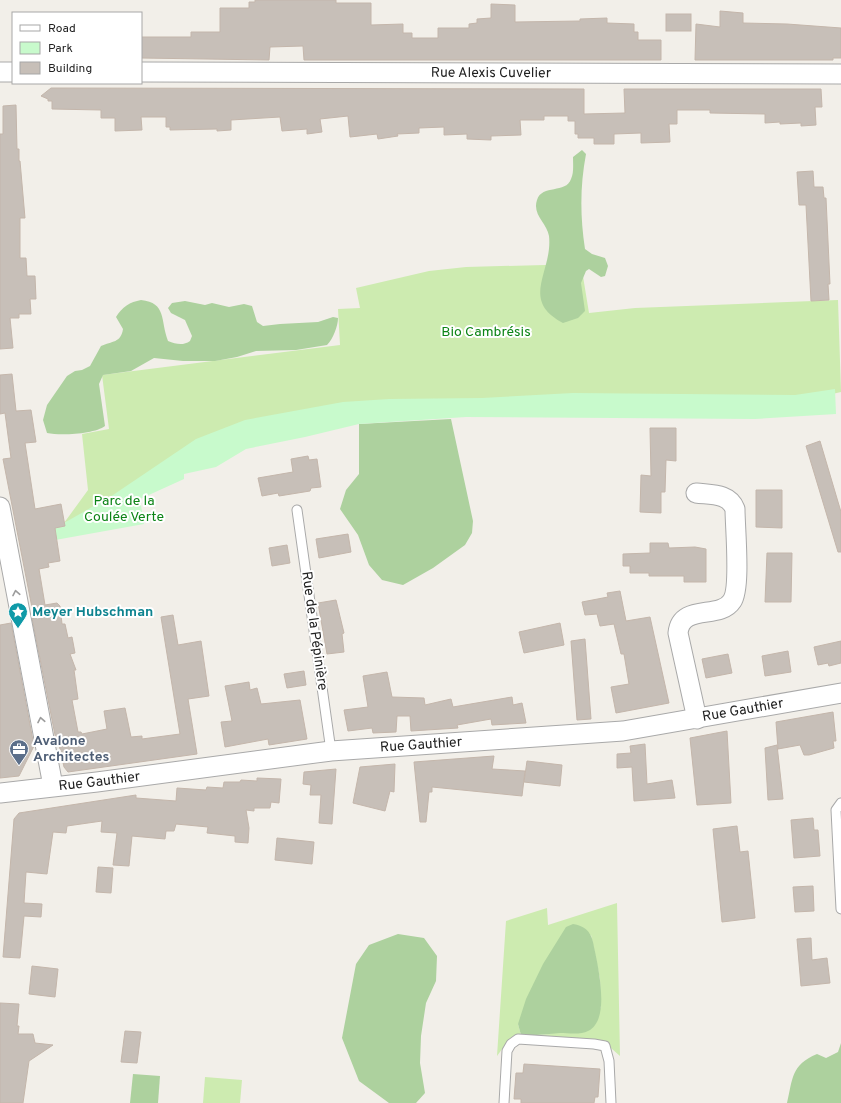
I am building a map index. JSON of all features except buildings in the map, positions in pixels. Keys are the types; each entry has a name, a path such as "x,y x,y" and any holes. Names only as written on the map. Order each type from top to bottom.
{"street":[{"path":"0,72 12,72"},
{"name":"Rue Alexis Cuvelier","path":"142,72 841,74 841,81"},
{"path":"696,493 722,496 733,503 735,509 736,578 735,594 732,602 725,608 706,611 684,618 679,624 678,633 697,719"},
{"path":"0,507 53,786"},
{"name":"Rue Gauthier","path":"0,793 331,751 623,731 841,693"}],"lane":[{"name":"Rue de la Pépinière","path":"297,510 331,751"},
{"path":"841,803 836,810 841,909"},
{"path":"504,1103 507,1051 511,1044 518,1039 605,1046 609,1061 611,1103"}],"green space":[{"path":"582,150 586,154 581,201 585,249 592,254 605,258 608,266 605,276 601,277 589,269 586,271 581,283 585,311 578,318 563,323 550,314 543,305 540,295 549,249 549,236 546,227 538,215 536,205 540,195 544,192 568,184 573,174 573,157"},
{"name":"Bio Cambrésis","path":"581,264 589,313 635,308 838,300 841,392 828,395 303,415 64,523 88,490 82,434 109,429 102,375 340,345 338,309 360,308 356,288 429,271 466,267"},
{"path":"141,300 155,305 159,309 168,341 179,344 185,344 190,341 192,336 185,320 171,313 168,308 172,303 185,301 205,305 212,303 229,307 244,304 252,306 257,322 263,326 318,322 333,317 338,318 338,321 333,336 327,345 296,350 256,351 237,357 215,361 183,361 154,358 131,371 103,375 99,384 105,426 94,431 78,434 47,433 43,420 47,405 67,376 75,371 82,370 90,366 101,346 120,337 123,329 116,317 121,310 133,302"},
{"name":"Parc de la Coulée Verte","path":"835,389 836,414 755,419 466,417 359,424 246,449 216,467 184,474 184,479 140,499 144,524 33,544 51,529 64,526 64,523 113,495 196,439 245,420 343,402 389,399 482,398 573,393 795,395"},
{"path":"451,419 473,521 472,533 465,545 433,568 403,585 382,580 369,565 358,535 340,509 346,490 359,474 359,424"},
{"path":"617,903 620,1056 604,1042 598,1040 531,1036 550,1034 601,1008 600,979 591,935 518,1024 521,1035 508,1041 497,1056 506,921 547,908 548,925"},
{"path":"573,924 586,929 593,942 600,976 601,990 599,1015 595,1025 588,1031 582,1033 521,1035 518,1024 526,999 543,964 566,927"},
{"path":"398,934 424,938 437,956 436,981 426,1003 421,1036 420,1063 425,1093 416,1103 389,1103 359,1081 342,1038 356,964 369,945"},
{"path":"841,1043 841,1103 787,1103 794,1073 802,1063 808,1058 817,1054 826,1058 838,1052"},
{"path":"133,1074 160,1076 158,1103 130,1103"},
{"path":"205,1077 242,1080 240,1103 203,1103"}],"place":[{"name":"Meyer Hubschman","path":"18,629"},
{"name":"Avalone Architectes","path":"19,766"}]}
